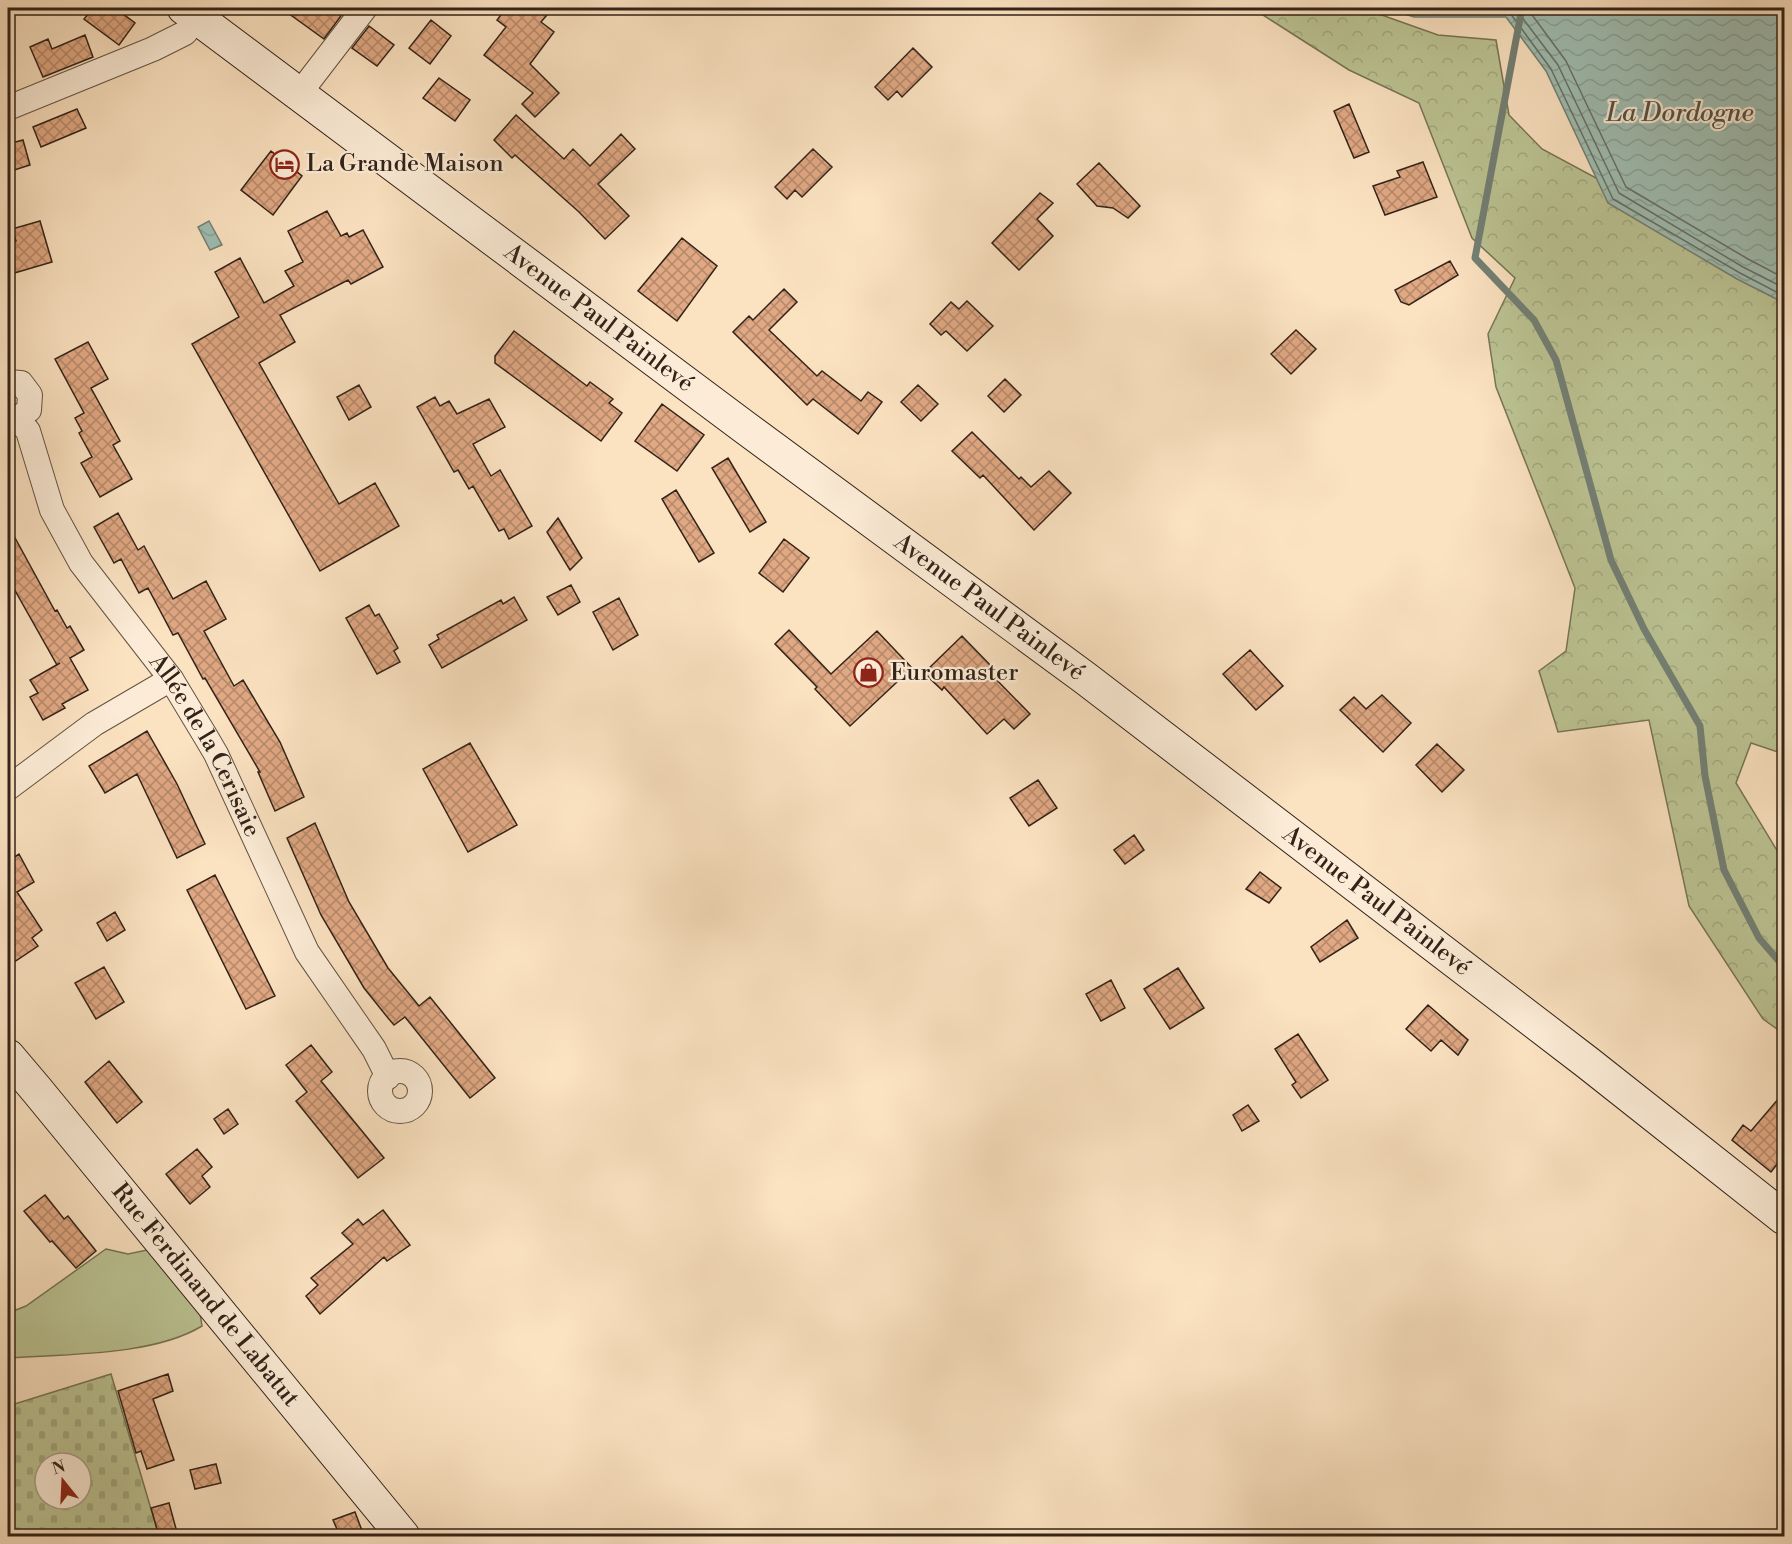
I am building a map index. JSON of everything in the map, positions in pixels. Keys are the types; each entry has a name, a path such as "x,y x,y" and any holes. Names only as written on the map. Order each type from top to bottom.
{"main road":[{"name":"Avenue Paul Painlevé","path":"190,13 1085,678 1588,1063 1785,1218"},
{"name":"Rue Ferdinand de Labatut","path":"8,1056 403,1536"}],"street":[{"path":"299,94 365,8"},
{"path":"8,108 153,49 184,33 190,13"},
{"name":"Allée de la Cerisaie","path":"8,382 21,383 30,395 29,410 12,419 28,431 52,510 81,563 171,679 216,754 307,952 374,1049 388,1077"},
{"path":"8,788 94,724 171,679"}],"green space":[{"path":"1252,8 1362,8 1438,35 1496,40 1509,115 1542,149 1687,227 1784,284 1784,754 1751,743 1736,783 1784,862 1784,1034 1763,1019 1689,906 1649,720 1558,732 1539,671 1566,651 1575,588 1496,387 1488,334 1515,278 1472,238 1419,103 1349,70"},
{"path":"106,1249 128,1254 147,1250 200,1313 202,1326 182,1336 134,1348 108,1352 8,1358 8,1313 26,1306"},
{"path":"111,1374 159,1536 8,1536 8,1406"}],"water":[{"name":"La Dordogne","path":"1386,8 1784,8 1784,303 1737,279 1608,203 1546,71 1506,17 1414,17"},
{"path":"209,221 222,245 210,250 198,227"}],"building":[{"path":"93,8 115,8 135,23 119,45 84,19"},
{"path":"281,8 344,8 346,9 324,39"},
{"path":"506,8 536,8 547,15 541,22 554,32 530,64 559,93 535,117 522,104 533,93 484,55 506,27 497,20"},
{"path":"431,20 451,36 430,64 409,48"},
{"path":"369,26 394,45 377,66 352,48"},
{"path":"85,35 93,57 43,77 30,47 48,39 52,49"},
{"path":"913,48 932,67 902,97 897,91 888,100 875,87"},
{"path":"439,78 470,100 455,121 423,98"},
{"path":"1349,104 1369,152 1354,158 1334,111"},
{"path":"77,109 86,128 41,147 33,127"},
{"path":"516,115 564,159 573,149 590,166 621,134 635,149 598,184 629,216 605,239 579,212 515,155 512,158 494,140"},
{"path":"23,140 30,165 8,172 8,144"},
{"path":"813,149 832,167 802,197 795,190 787,199 775,187"},
{"path":"271,151 302,176 273,215 241,190"},
{"path":"1423,162 1437,197 1385,215 1373,186 1400,177 1397,171"},
{"path":"1099,163 1140,206 1128,218 1113,208 1097,206 1077,184"},
{"path":"1040,193 1053,203 1037,219 1053,236 1019,270 992,243"},
{"path":"327,211 341,236 347,233 349,237 363,230 383,267 351,284 348,280 280,315 295,342 259,363 339,504 375,483 399,526 320,571 192,344 239,317 215,272 240,258 264,303 294,286 285,271 303,262 288,231"},
{"path":"40,221 52,262 11,274 8,243 16,241 12,229"},
{"path":"682,238 717,266 677,321 638,291"},
{"path":"1450,261 1458,275 1409,305 1401,302 1395,290"},
{"path":"784,289 797,302 769,330 817,376 822,371 861,401 868,392 882,402 858,434 813,399 807,405 733,332 749,316 753,320"},
{"path":"967,301 993,326 967,351 946,331 941,335 930,324 951,302 959,309"},
{"path":"1296,330 1316,349 1291,374 1271,354"},
{"path":"514,331 587,386 590,382 613,399 609,403 622,413 601,441 495,363 495,356"},
{"path":"88,342 108,379 91,388 120,441 113,445 132,479 100,497 81,463 92,457 79,433 82,431 75,418 84,413 55,359"},
{"path":"1005,379 1021,395 1004,412 988,396"},
{"path":"359,385 371,407 349,420 337,397"},
{"path":"918,385 938,404 921,421 901,402"},
{"path":"435,397 440,406 449,401 457,414 489,399 505,427 473,444 491,476 500,470 532,526 509,539 504,529 499,531 473,486 469,489 458,470 454,472 417,407"},
{"path":"662,404 704,435 677,471 635,441"},
{"path":"972,432 1019,479 1021,477 1031,487 1049,471 1071,493 1034,530 983,475 980,478 952,451"},
{"path":"728,458 766,522 750,532 712,468"},
{"path":"676,490 714,553 699,562 662,499"},
{"path":"118,513 138,550 144,546 173,599 206,581 226,619 204,631 234,686 243,680 280,742 304,797 275,811 258,772 260,772 205,678 203,679 178,633 173,635 148,588 139,593 121,559 114,563 94,527"},
{"path":"558,518 582,558 570,570 547,532"},
{"path":"8,525 55,611 57,610 67,628 70,626 84,650 70,658 88,690 62,704 65,708 43,720 30,697 38,693 30,680 57,665 8,578"},
{"path":"784,539 809,558 783,592 759,573"},
{"path":"571,585 580,602 558,615 547,597"},
{"path":"514,597 527,620 442,668 429,645 439,639 437,635 501,600 503,604"},
{"path":"619,598 638,635 613,650 593,612"},
{"path":"369,605 375,616 379,614 398,648 394,651 400,662 377,674 346,618"},
{"path":"789,630 831,674 877,631 912,668 850,726 815,689 817,687 775,644"},
{"path":"962,636 993,668 989,672 1030,714 1014,729 1004,719 987,734 944,687 942,690 924,673"},
{"path":"1250,650 1283,686 1256,710 1223,674"},
{"path":"1382,695 1411,723 1383,752 1340,710 1354,697 1366,709"},
{"path":"147,731 177,784 205,844 177,858 137,774 105,793 89,766"},
{"path":"470,743 517,825 468,852 423,769"},
{"path":"1437,744 1464,770 1442,792 1416,765"},
{"path":"1038,780 1057,808 1029,826 1010,798"},
{"path":"315,823 349,902 388,968 419,1006 430,997 495,1078 470,1098 405,1017 394,1025 388,1018 364,988 321,915 287,838"},
{"path":"1134,835 1144,850 1125,864 1114,850"},
{"path":"19,854 34,882 17,892 42,930 32,938 38,946 8,966 8,861"},
{"path":"1260,872 1281,888 1269,903 1246,889"},
{"path":"215,875 275,996 246,1009 187,890"},
{"path":"115,912 125,930 107,941 97,923"},
{"path":"1347,920 1358,938 1320,962 1311,947"},
{"path":"104,967 124,1002 96,1019 75,983"},
{"path":"1178,968 1204,1008 1170,1029 1144,989"},
{"path":"1111,980 1125,1008 1101,1021 1086,994"},
{"path":"1428,1005 1468,1040 1458,1055 1441,1040 1431,1051 1406,1029"},
{"path":"1298,1034 1328,1080 1301,1098 1292,1085 1296,1082 1275,1049"},
{"path":"311,1045 332,1072 321,1081 384,1158 358,1178 296,1101 307,1092 286,1065"},
{"path":"109,1061 142,1102 117,1123 85,1082"},
{"path":"1785,1091 1785,1154 1771,1172 1732,1140 1743,1125 1751,1131"},
{"path":"1248,1105 1259,1121 1242,1131 1233,1115"},
{"path":"228,1109 238,1124 224,1134 214,1119"},
{"path":"197,1149 212,1167 202,1176 210,1187 190,1204 166,1174"},
{"path":"45,1195 64,1219 68,1216 96,1251 76,1268 24,1211"},
{"path":"383,1210 410,1245 387,1261 384,1257 320,1314 306,1296 318,1285 311,1278 353,1244 342,1233 358,1219 363,1225"},
{"path":"168,1374 173,1391 153,1399 174,1460 147,1469 141,1451 136,1453 118,1391"},
{"path":"216,1464 221,1483 195,1489 190,1470"},
{"path":"169,1503 178,1536 159,1536 151,1508"},
{"path":"355,1512 364,1536 340,1536 333,1520"}],"waterway":[{"path":"1522,8 1475,258 1534,320 1556,360 1611,560 1644,629 1700,726 1705,776 1724,870 1759,938 1784,967"}],"place":[{"name":"La Grande Maison","path":"285,164"},
{"name":"Euromaster","path":"869,673"}]}
